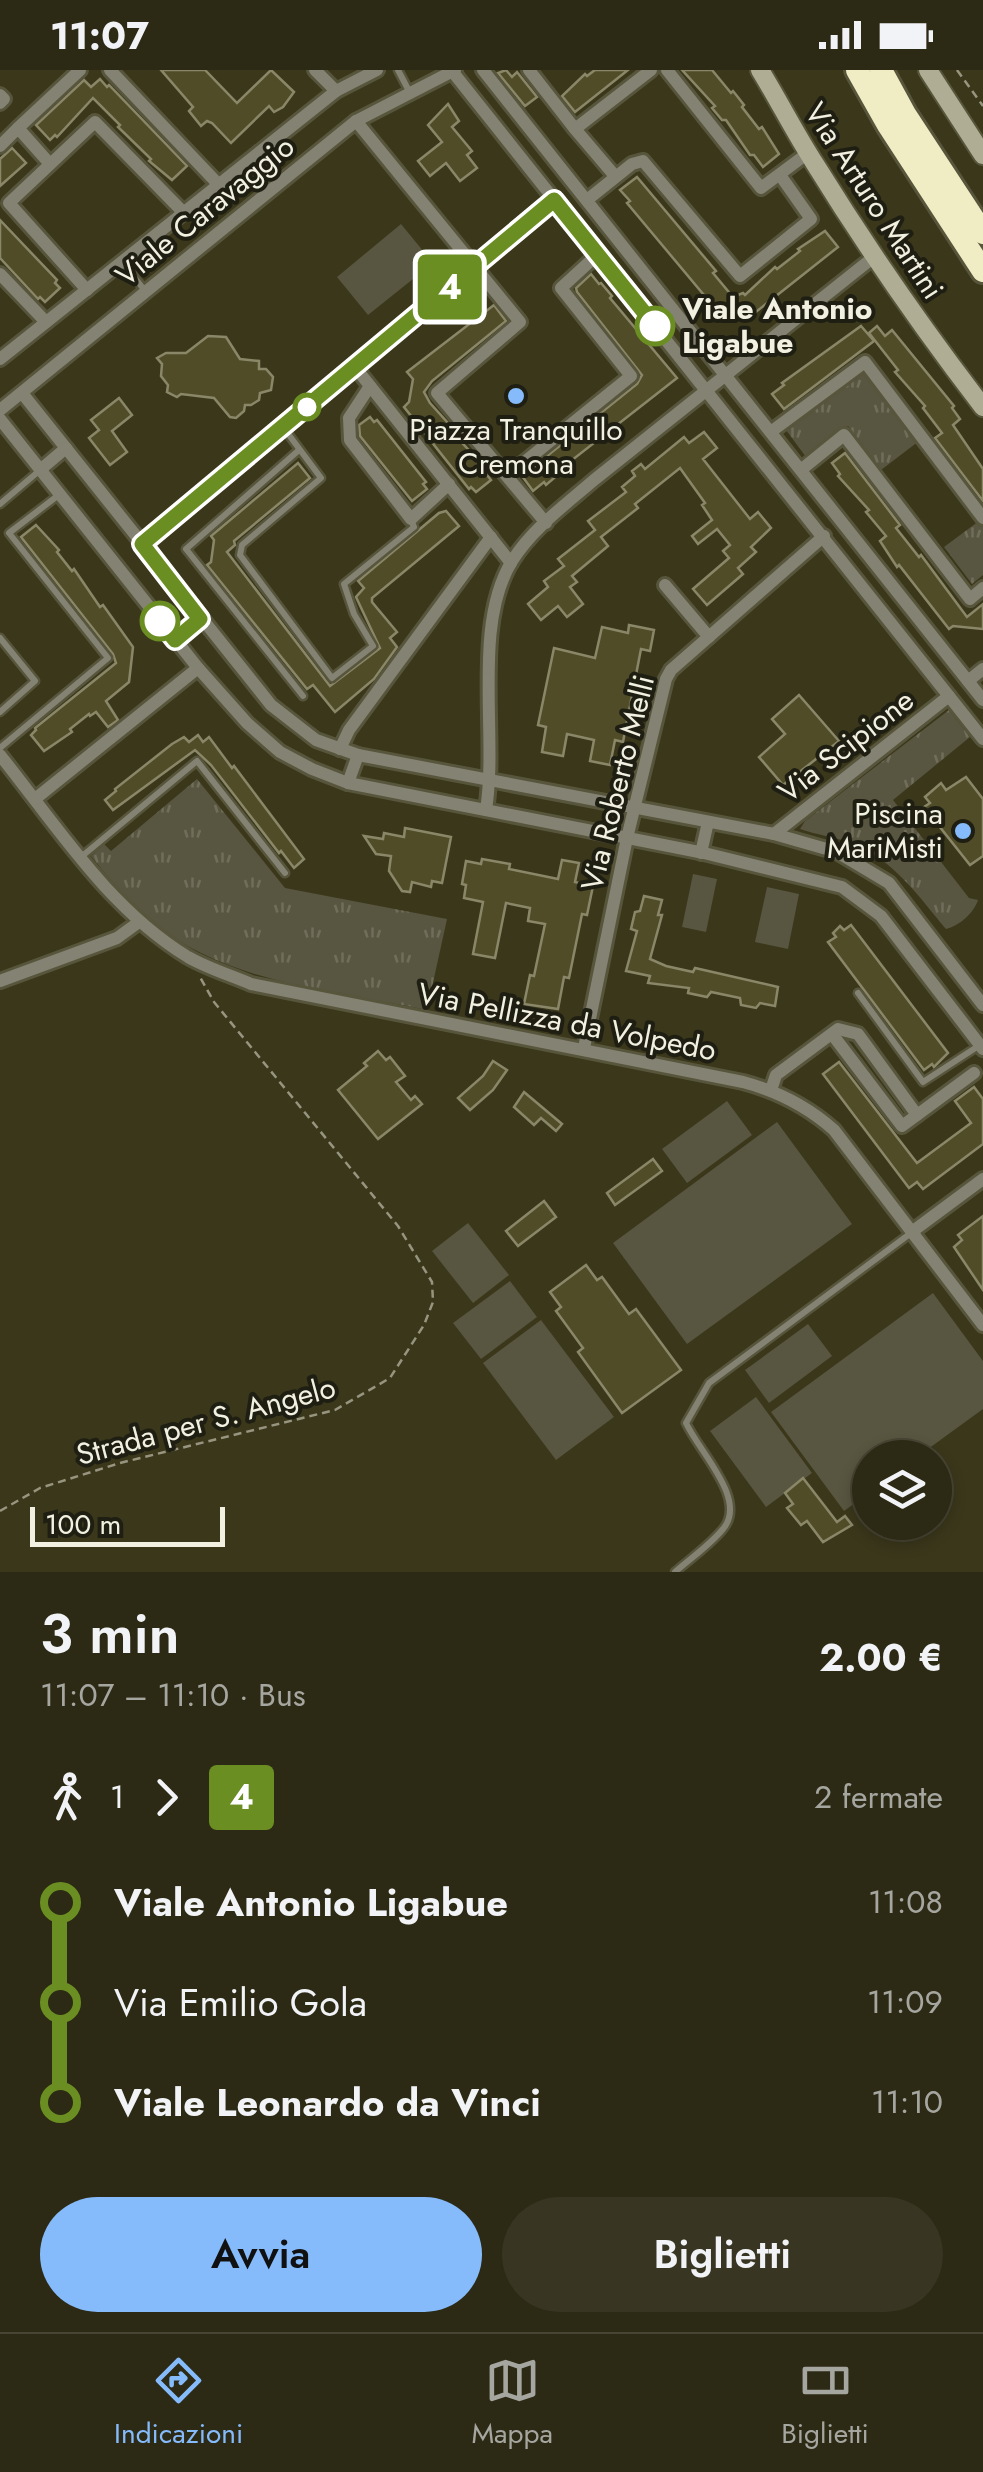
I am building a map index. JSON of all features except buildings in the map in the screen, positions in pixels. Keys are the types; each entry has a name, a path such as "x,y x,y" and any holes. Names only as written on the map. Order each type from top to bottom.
{"highway":[{"path":"858,70 888,125 983,270"},
{"path":"881,70 983,233"}],"street":[{"path":"0,146 80,70"},
{"path":"110,70 219,185"},
{"path":"315,70 336,92"},
{"name":"Viale Caravaggio","path":"1,356 336,92 377,70"},
{"path":"483,70 983,700"},
{"path":"529,70 615,176"},
{"path":"576,129 651,70"},
{"path":"667,70 760,188 808,153"},
{"name":"Via Arturo Martini","path":"760,70 875,256 983,407"},
{"path":"928,70 983,156"},
{"path":"454,71 983,739"},
{"name":"Viale Caravaggio","path":"0,410 356,120 454,71"},
{"path":"0,95 4,100 0,103"},
{"path":"356,120 520,322 437,392 546,523"},
{"path":"87,290 10,203 95,122 184,213"},
{"path":"18,128 50,164"},
{"path":"587,200 632,164 643,161 740,276 810,219 780,175"},
{"path":"142,544 554,200"},
{"path":"507,476 631,376 561,288 598,254"},
{"path":"486,810 491,781 490,633 502,580 511,563 546,523 875,256"},
{"path":"0,274 46,322"},
{"path":"772,431 864,362 983,518"},
{"path":"356,367 511,563"},
{"path":"370,386 348,418 350,440 411,519 449,484"},
{"path":"22,393 271,705 316,740 358,756 774,834 838,852 889,883 983,1004"},
{"path":"0,419 198,668 247,723 280,752 348,783 701,853 842,887 880,916 981,1047"},
{"path":"802,469 844,435 970,599 983,588"},
{"path":"40,470 66,448"},
{"name":"Via Roberto Melli","path":"584,1048 627,838 666,679 671,670 824,536"},
{"path":"340,749 349,730 491,537"},
{"path":"665,585 708,637"},
{"path":"175,640 200,619"},
{"path":"36,799 198,668"},
{"path":"968,681 983,669"},
{"name":"Via Scipione","path":"774,834 949,696"},
{"name":"Via Pellizza da Volpedo","path":"0,752 80,858 139,922 190,958 251,984 584,1048 771,1090 816,1114 834,1130 983,1325"},
{"path":"348,783 358,756"},
{"path":"701,853 708,822"},
{"path":"0,981 117,938 139,922"},
{"path":"922,969 944,952"},
{"path":"771,1090 776,1074 838,1029 858,1034 917,1115"},
{"path":"832,1034 902,1126 974,1073"},
{"path":"913,1231 983,1179"}],"lane":[{"path":"398,70 410,93"},
{"path":"122,262 146,292"},
{"path":"283,428 321,478 242,545 240,555 332,678 373,646 354,614 344,584 414,527 411,519"},
{"path":"299,450 186,549 303,696"},
{"path":"0,504 40,470"},
{"path":"0,752 108,658 9,534 60,494"},
{"path":"0,638 35,681 0,712"},
{"path":"80,858 198,761 286,873"},
{"path":"858,993 923,1082 981,1047"},
{"path":"675,1572 726,1527 732,1510 730,1492 686,1424 700,1395 709,1383 913,1231"}],"path":[{"path":"958,70 983,106"},
{"name":"Strada per S. Angelo","path":"0,1512 40,1488 120,1463 335,1410 390,1378 424,1326 433,1302 432,1282 398,1226 214,1002 190,958"}],"green space":[{"path":"401,224 433,263 368,315 337,277"},
{"path":"866,370 919,441 881,470 848,426 806,457 786,430"},
{"path":"979,521 983,526 983,575 972,584 944,547"},
{"path":"949,710 970,737 893,800 969,898 978,900 965,918 946,929 905,880 868,851 800,829 805,821"},
{"path":"197,779 285,888 447,919 427,1010 312,989 227,965 169,934 127,898 91,856 104,844 111,851"},
{"path":"693,874 717,879 706,932 682,927"},
{"path":"767,887 799,894 788,949 755,942"},
{"path":"727,1101 752,1135 687,1183 662,1149"},
{"path":"777,1122 852,1224 687,1344 613,1243"},
{"path":"468,1223 509,1275 473,1303 432,1251"},
{"path":"510,1281 537,1317 481,1359 453,1323"},
{"path":"933,1293 983,1361 983,1409 940,1440 852,1440 852,1505 844,1511 771,1412"},
{"path":"541,1320 614,1417 556,1460 483,1363"},
{"path":"808,1324 832,1356 769,1403 745,1370"},
{"path":"756,1397 812,1473 766,1507 710,1431"}],"bus line":[{"name":"4","path":"160,621 175,640 200,619 142,544 554,200 655,326"}],"place":[{"name":"Viale Antonio Ligabue","path":"655,326"},
{"name":"Piazza Tranquillo Cremona","path":"516,396"},
{"name":"Piscina MariMisti","path":"963,831"}]}
